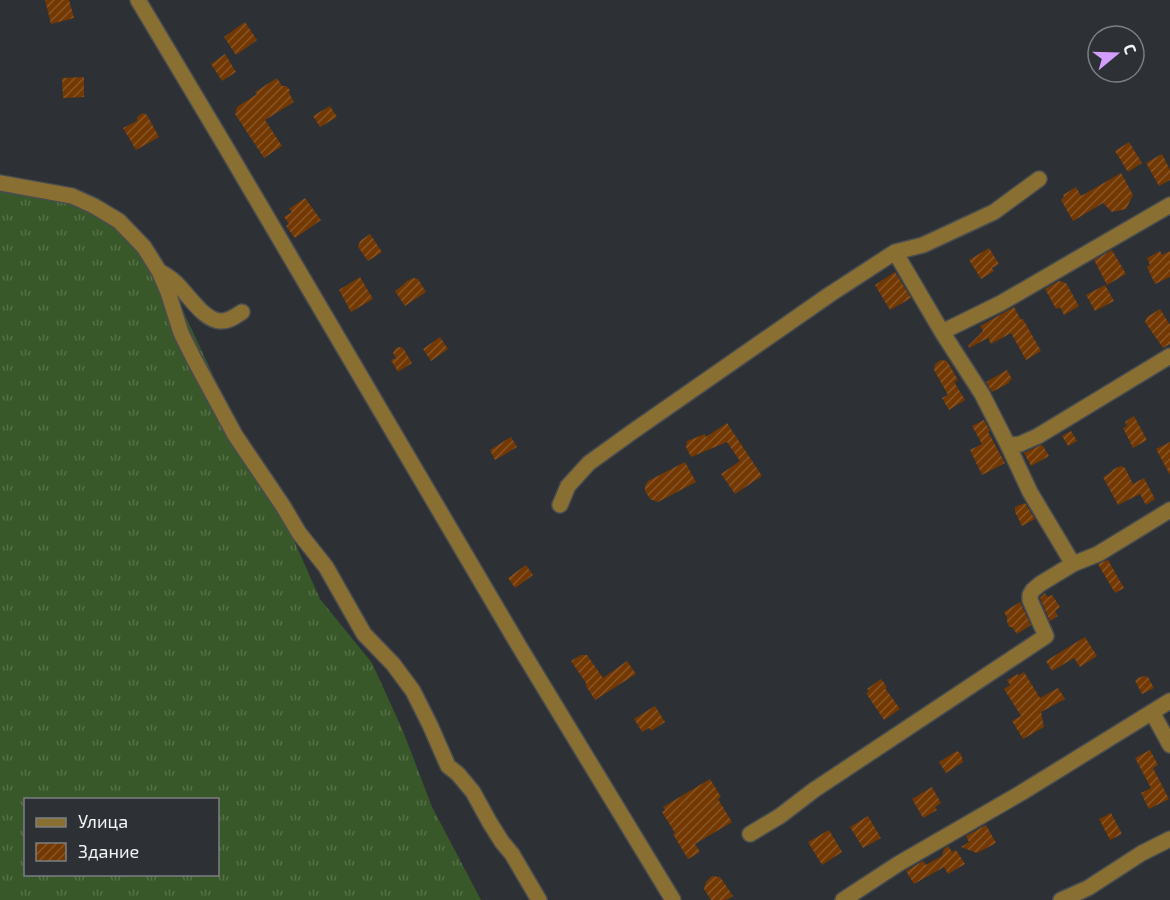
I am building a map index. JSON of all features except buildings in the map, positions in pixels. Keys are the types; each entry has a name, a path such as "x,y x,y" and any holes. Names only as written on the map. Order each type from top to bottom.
{"street":[{"path":"138,0 519,646 673,900"},
{"path":"560,506 568,486 589,463 829,295 895,252 923,245 994,212 1039,179"},
{"path":"0,183 72,196 119,221 144,247 159,271 194,359 235,435 299,532 326,567 364,634 393,664 413,691 448,766 473,792 539,900"},
{"path":"942,332 1010,298 1170,206"},
{"path":"895,252 982,394 1029,492 1073,564"},
{"path":"159,271 178,285 212,319 222,321 234,318 242,312"},
{"path":"1008,445 1020,444 1038,436 1170,356"},
{"path":"750,834 1046,636 1030,600 1033,590 1073,564 1098,554 1170,510"},
{"path":"843,900 907,858 1021,793 1170,701"},
{"path":"1152,712 1170,745"},
{"path":"1062,900 1088,888 1142,853 1170,839"}],"green space":[{"path":"0,179 108,217 152,255 177,298 280,509 320,599 372,663 403,731 432,807 481,900 0,900"}]}
